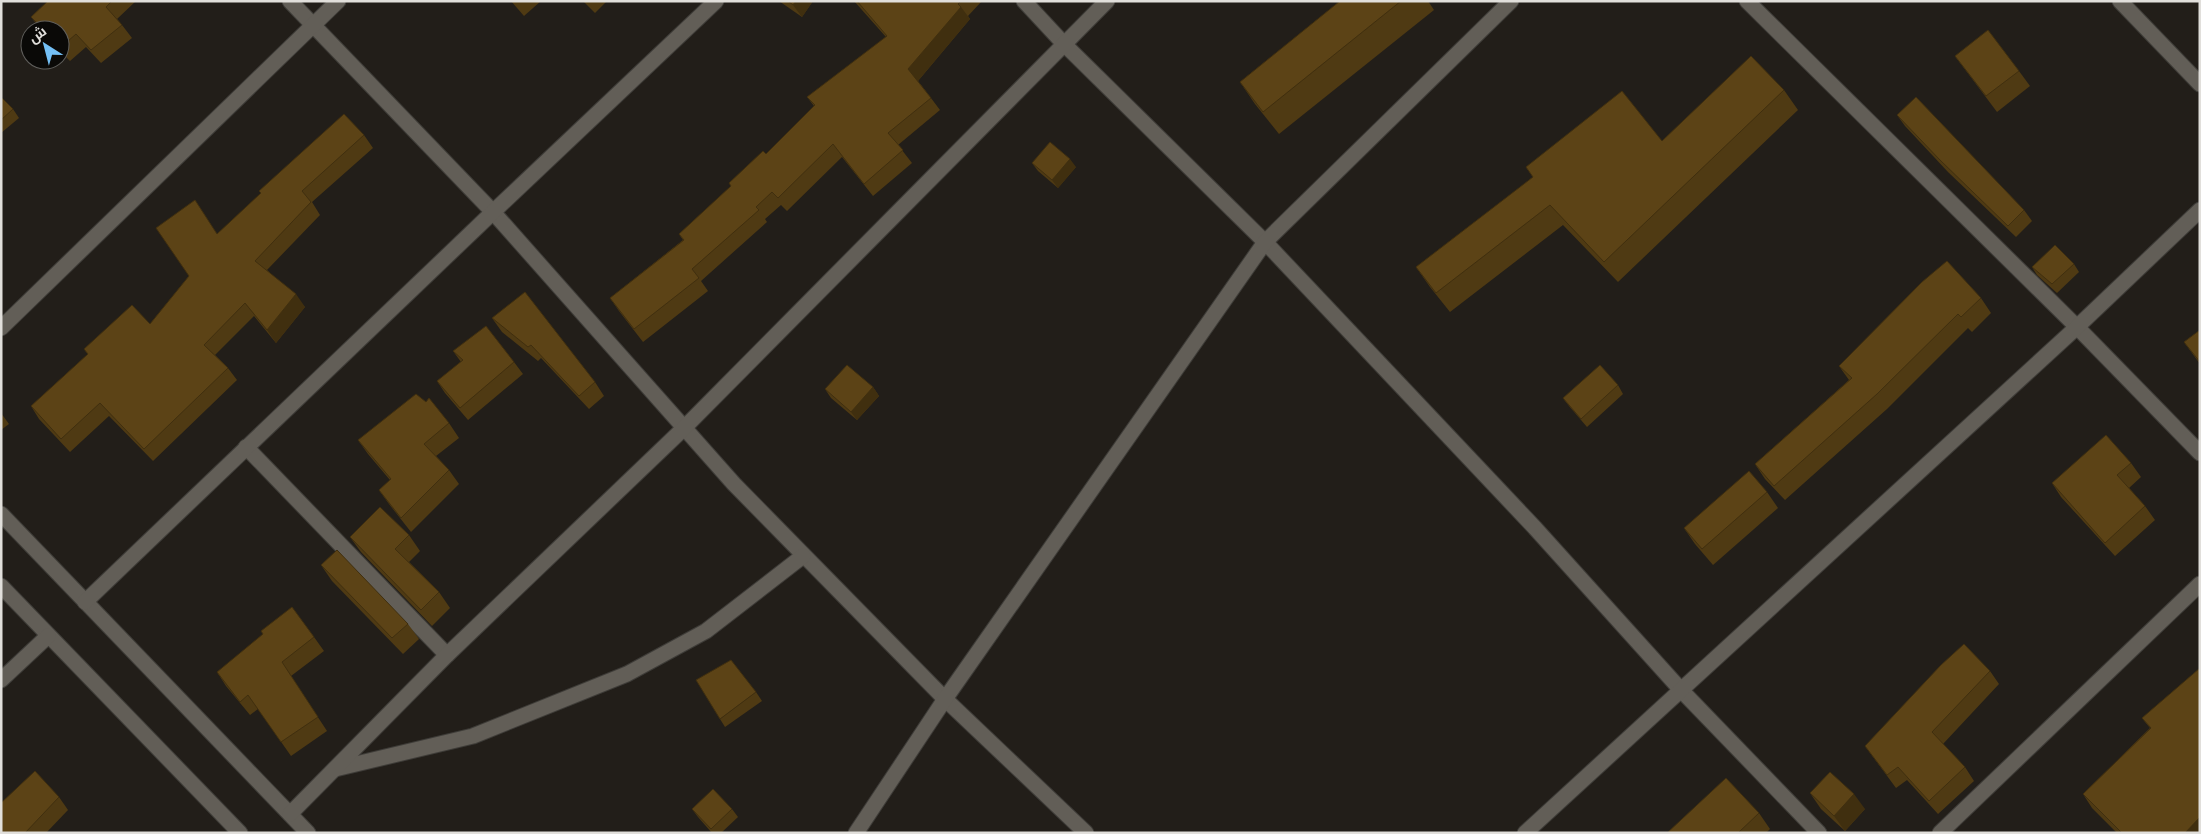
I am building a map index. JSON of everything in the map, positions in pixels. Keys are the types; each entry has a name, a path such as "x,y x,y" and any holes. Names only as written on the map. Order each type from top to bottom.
{"street":[{"path":"290,1 493,212 683,429 803,556 945,699 1086,833"},
{"path":"1,328 338,1"},
{"path":"85,602 716,1"},
{"path":"1024,1 1064,44 1266,242 1535,528 1681,690 1820,833"},
{"path":"290,814 448,655 683,429 1107,1"},
{"path":"856,833 945,699 1266,242 1511,1"},
{"path":"1747,1 2077,327 2200,454"},
{"path":"2120,1 2200,84"},
{"path":"1525,833 2077,327 2200,210"},
{"path":"246,447 448,655"},
{"path":"1,514 308,833"},
{"path":"335,769 473,736 627,674 706,631 803,556"},
{"path":"1940,833 2200,584"},
{"path":"1,586 240,833"},
{"path":"1,680 48,636"}],"building":[{"path":"48,1 112,1 106,7 122,25 91,50 76,34 70,39 70,20 34,20 31,17"},
{"path":"788,1 796,1 793,5"},
{"path":"857,1 961,1 958,4 961,7 908,69 931,98 888,133 903,150 864,184 833,144 778,198 772,192 756,207 759,210 692,269 699,278 634,329 610,298 684,240 679,234 731,186 729,183 763,151 766,154 815,105 807,97 887,36"},
{"path":"1340,1 1401,1 1263,112 1240,82"},
{"path":"1988,30 2019,71 1986,96 1955,56"},
{"path":"1751,56 1784,90 1604,262 1550,205 1436,293 1416,267 1533,177 1526,167 1622,91 1662,141"},
{"path":"1,97 13,109 1,120"},
{"path":"1916,97 2024,210 2008,226 1897,115"},
{"path":"344,114 364,135 302,191 311,202 255,261 296,294 267,330 245,303 204,345 228,368 144,449 100,403 61,439 31,406 88,354 84,349 132,305 150,324 189,276 156,228 195,200 217,234 261,193 259,191"},
{"path":"1050,142 1070,159 1052,180 1032,163"},
{"path":"2055,245 2074,264 2052,284 2032,267"},
{"path":"1947,261 1981,298 1961,317 1958,314 1877,394 1774,486 1755,464 1852,378 1839,366 1922,282"},
{"path":"525,292 595,382 579,396 531,345 528,347 492,318"},
{"path":"486,326 514,362 460,408 437,381 463,360 453,351"},
{"path":"2200,330 2200,362 2184,342"},
{"path":"847,365 873,387 851,412 825,389"},
{"path":"1600,365 1618,385 1581,419 1563,398"},
{"path":"416,394 426,402 429,398 449,423 424,444 449,470 401,518 379,490 391,479 358,440"},
{"path":"2106,435 2131,463 2117,475 2145,506 2105,543 2052,483"},
{"path":"1749,471 1767,492 1702,549 1684,528"},
{"path":"380,507 409,535 395,549 439,592 421,610 350,537"},
{"path":"337,550 408,624 392,638 321,565"},
{"path":"292,607 314,637 282,662 318,717 281,742 248,695 240,702 217,672 263,634 261,631"},
{"path":"1964,644 1990,671 1932,732 1965,767 1929,801 1898,767 1887,775 1865,746 1941,665"},
{"path":"731,660 756,692 720,719 696,680"},
{"path":"2200,668 2200,817 2185,833 2122,833 2083,794 2151,728 2142,718"},
{"path":"35,771 59,797 25,833 1,833 1,803"},
{"path":"1830,772 1854,794 1834,816 1810,793"},
{"path":"1726,778 1759,813 1738,833 1667,833"},
{"path":"713,789 732,809 711,829 692,809"}]}
